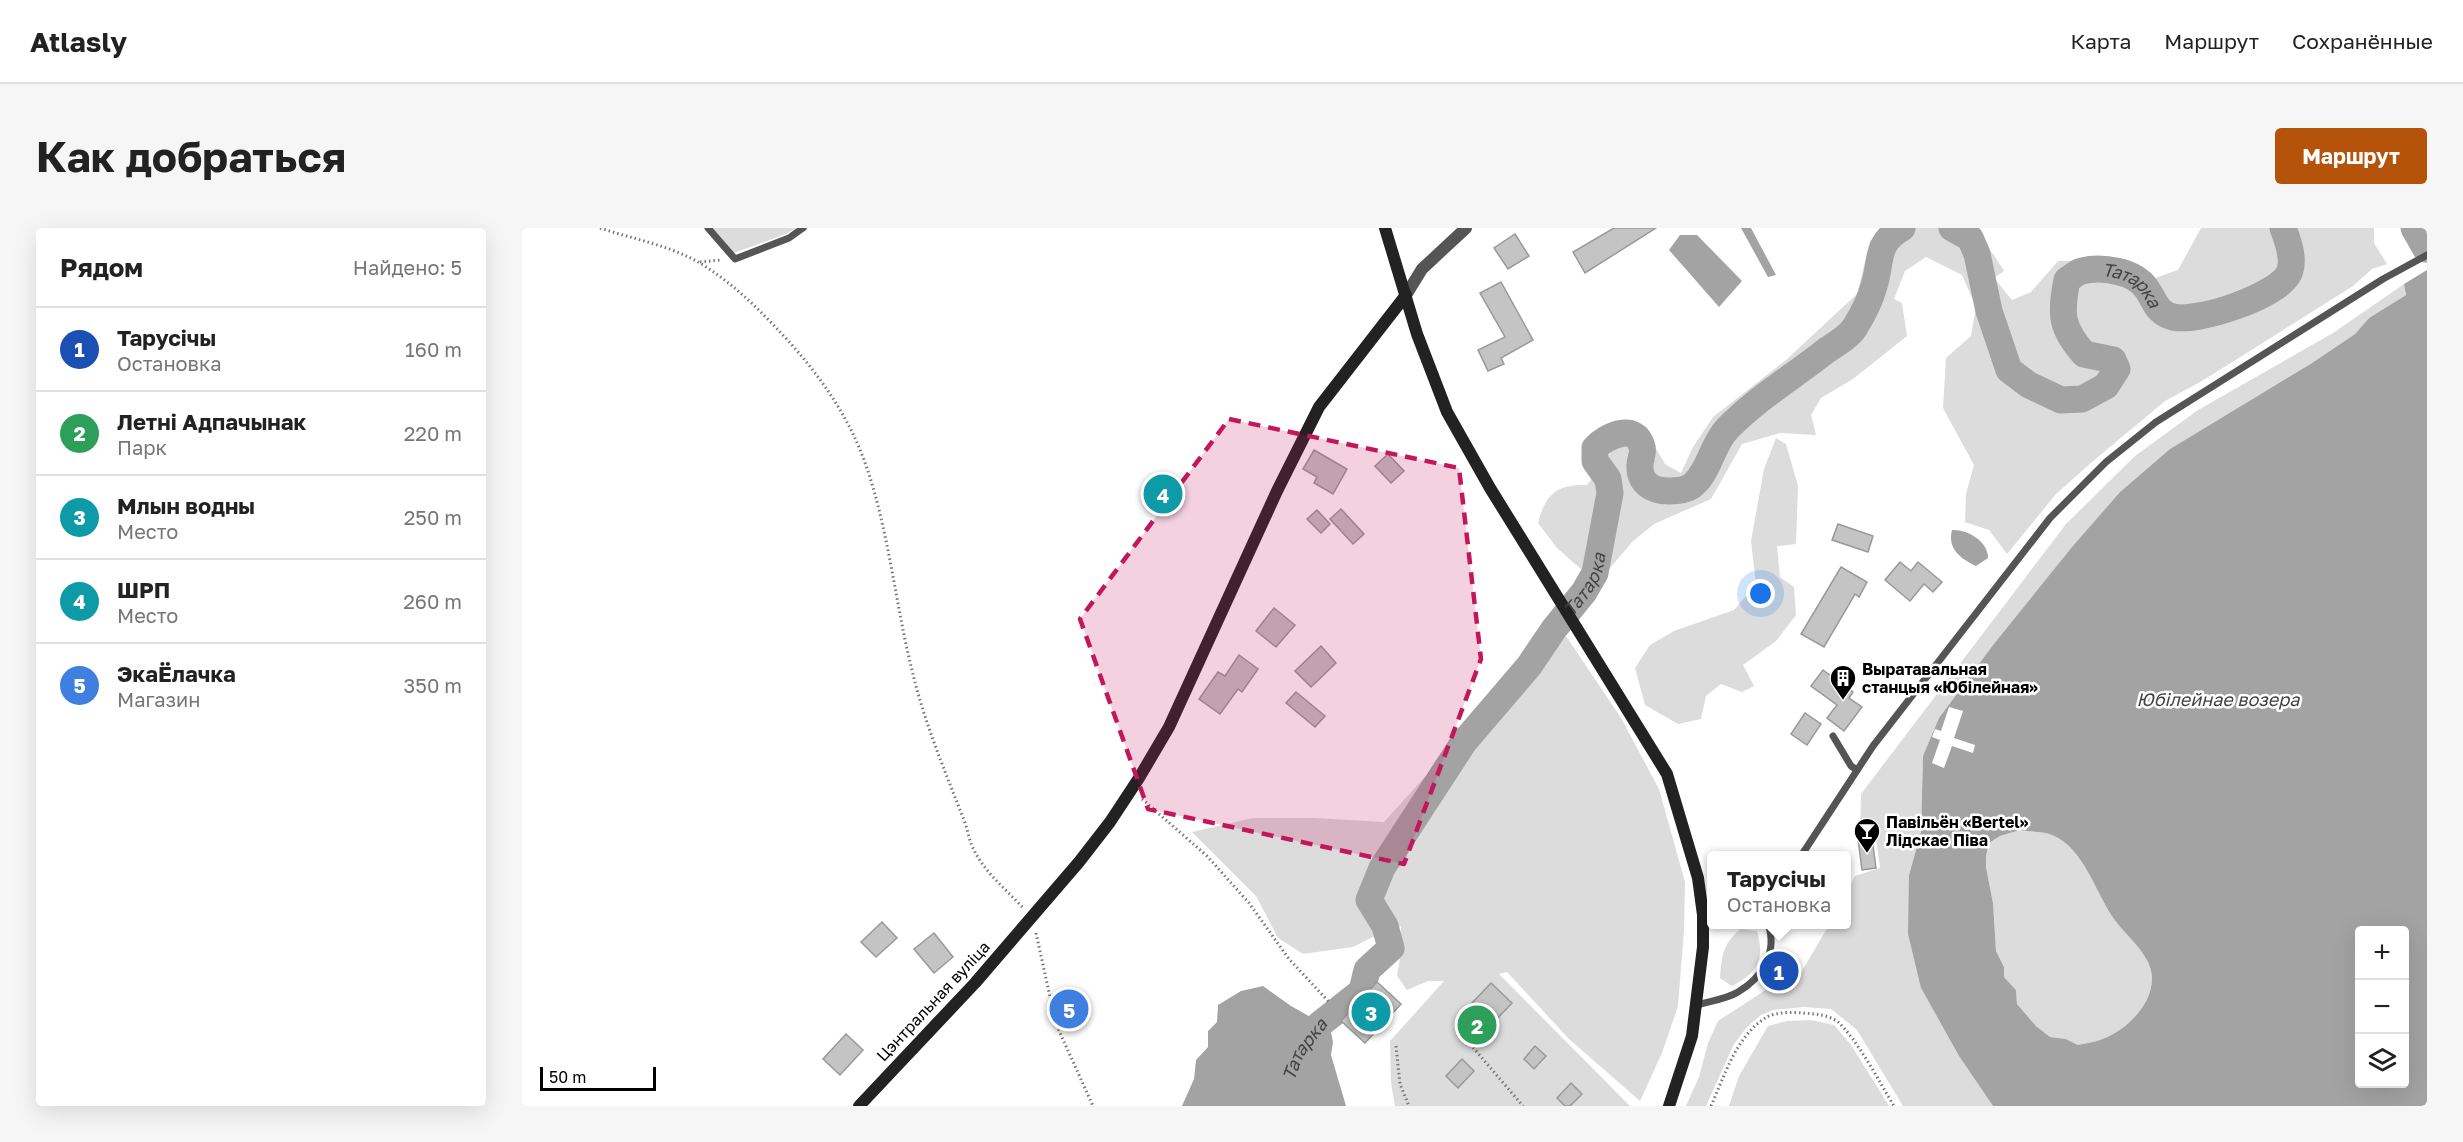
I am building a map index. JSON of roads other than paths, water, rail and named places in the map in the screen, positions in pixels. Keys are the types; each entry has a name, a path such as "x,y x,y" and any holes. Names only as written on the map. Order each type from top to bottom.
{"street":[{"path":"1385,228 1417,334 1447,412 1667,774 1707,915 1692,1036 1668,1106"},
{"path":"1406,295 1422,269 1466,228"},
{"name":"Цэнтральная вуліца","path":"859,1106 975,983 1079,862 1131,791 1169,727 1276,491 1319,407 1406,295"}],"lane":[{"path":"708,228 735,259 789,238 803,228"},
{"path":"1804,851 1873,746 2050,518 2106,462 2156,422 2383,279 2427,255"},
{"path":"1833,736 1851,766 1857,770"},
{"path":"1697,1005 1737,993 1756,978 1769,959 1772,948 1769,929"}],"water":[{"path":"1741,228 1751,228 1776,275 1768,277"},
{"path":"1680,235 1697,235 1742,281 1719,307 1669,250"},
{"name":"Юбілейнае возера","path":"2427,270 2427,1106 1993,1106 1959,1056 1921,988 1908,934 1909,875 1921,832 1923,756 1939,718 1993,645 2072,547 2120,492 2170,449 2312,363 2355,334 2369,318 2406,295 2404,284","holes":["2020,830 2045,833 2063,841 2081,860 2114,919 2141,950 2152,974 2148,997 2142,1008 2125,1026 2102,1039 2078,1045 2066,1039 2050,1037 2036,1026 2017,1004 2016,990 2004,977 2004,967 1996,951 1993,903 1986,867 1989,843 2000,836"]},
{"path":"1952,530 1976,537 1984,546 1988,558 1976,566 1960,557 1953,548"},
{"path":"1263,986 1291,1006 1330,1028 1333,1042 1331,1055 1346,1106 1182,1106 1194,1079 1196,1060 1208,1047 1208,1031 1217,1022 1218,1005 1241,991"}],"waterway":[{"name":"Татарка","path":"1286,1106 1284,1101 1288,1078 1297,1053 1320,1024 1362,991 1367,970 1391,948 1385,926 1369,900 1382,868 1464,742 1529,666 1554,629 1584,592 1595,573 1610,493 1608,479 1595,461 1595,448 1613,436 1627,433 1634,435 1639,439 1642,447 1640,471 1648,485 1669,491 1692,486 1704,471 1727,429 1763,398 1852,331 1870,297 1883,246 1893,234 1902,228"},
{"name":"Татарка","path":"1952,228 1970,238 1977,254 1989,311 2009,370 2029,385 2061,400 2082,399 2106,386 2117,369 2113,360 2084,354 2076,345 2064,320 2063,302 2067,280 2080,272 2090,270 2117,271 2141,282 2159,309 2167,315 2185,318 2218,312 2254,299 2282,282 2289,273 2291,256 2283,228"},
{"path":"2414,228 2426,249"}],"place":[{"name":"ШРП","path":"1163,494"},
{"name":"Выратавальная станцыя «Юбілейная»","path":"1843,701"},
{"name":"Павільён «Bertel» Лідскае Піва","path":"1867,854"},
{"name":"Тарусічы","path":"1779,971"},
{"name":"ЭкаЁлачка","path":"1069,1009"},
{"name":"Млын водны","path":"1371,1012"},
{"name":"Летні Адпачынак","path":"1477,1025"}]}
